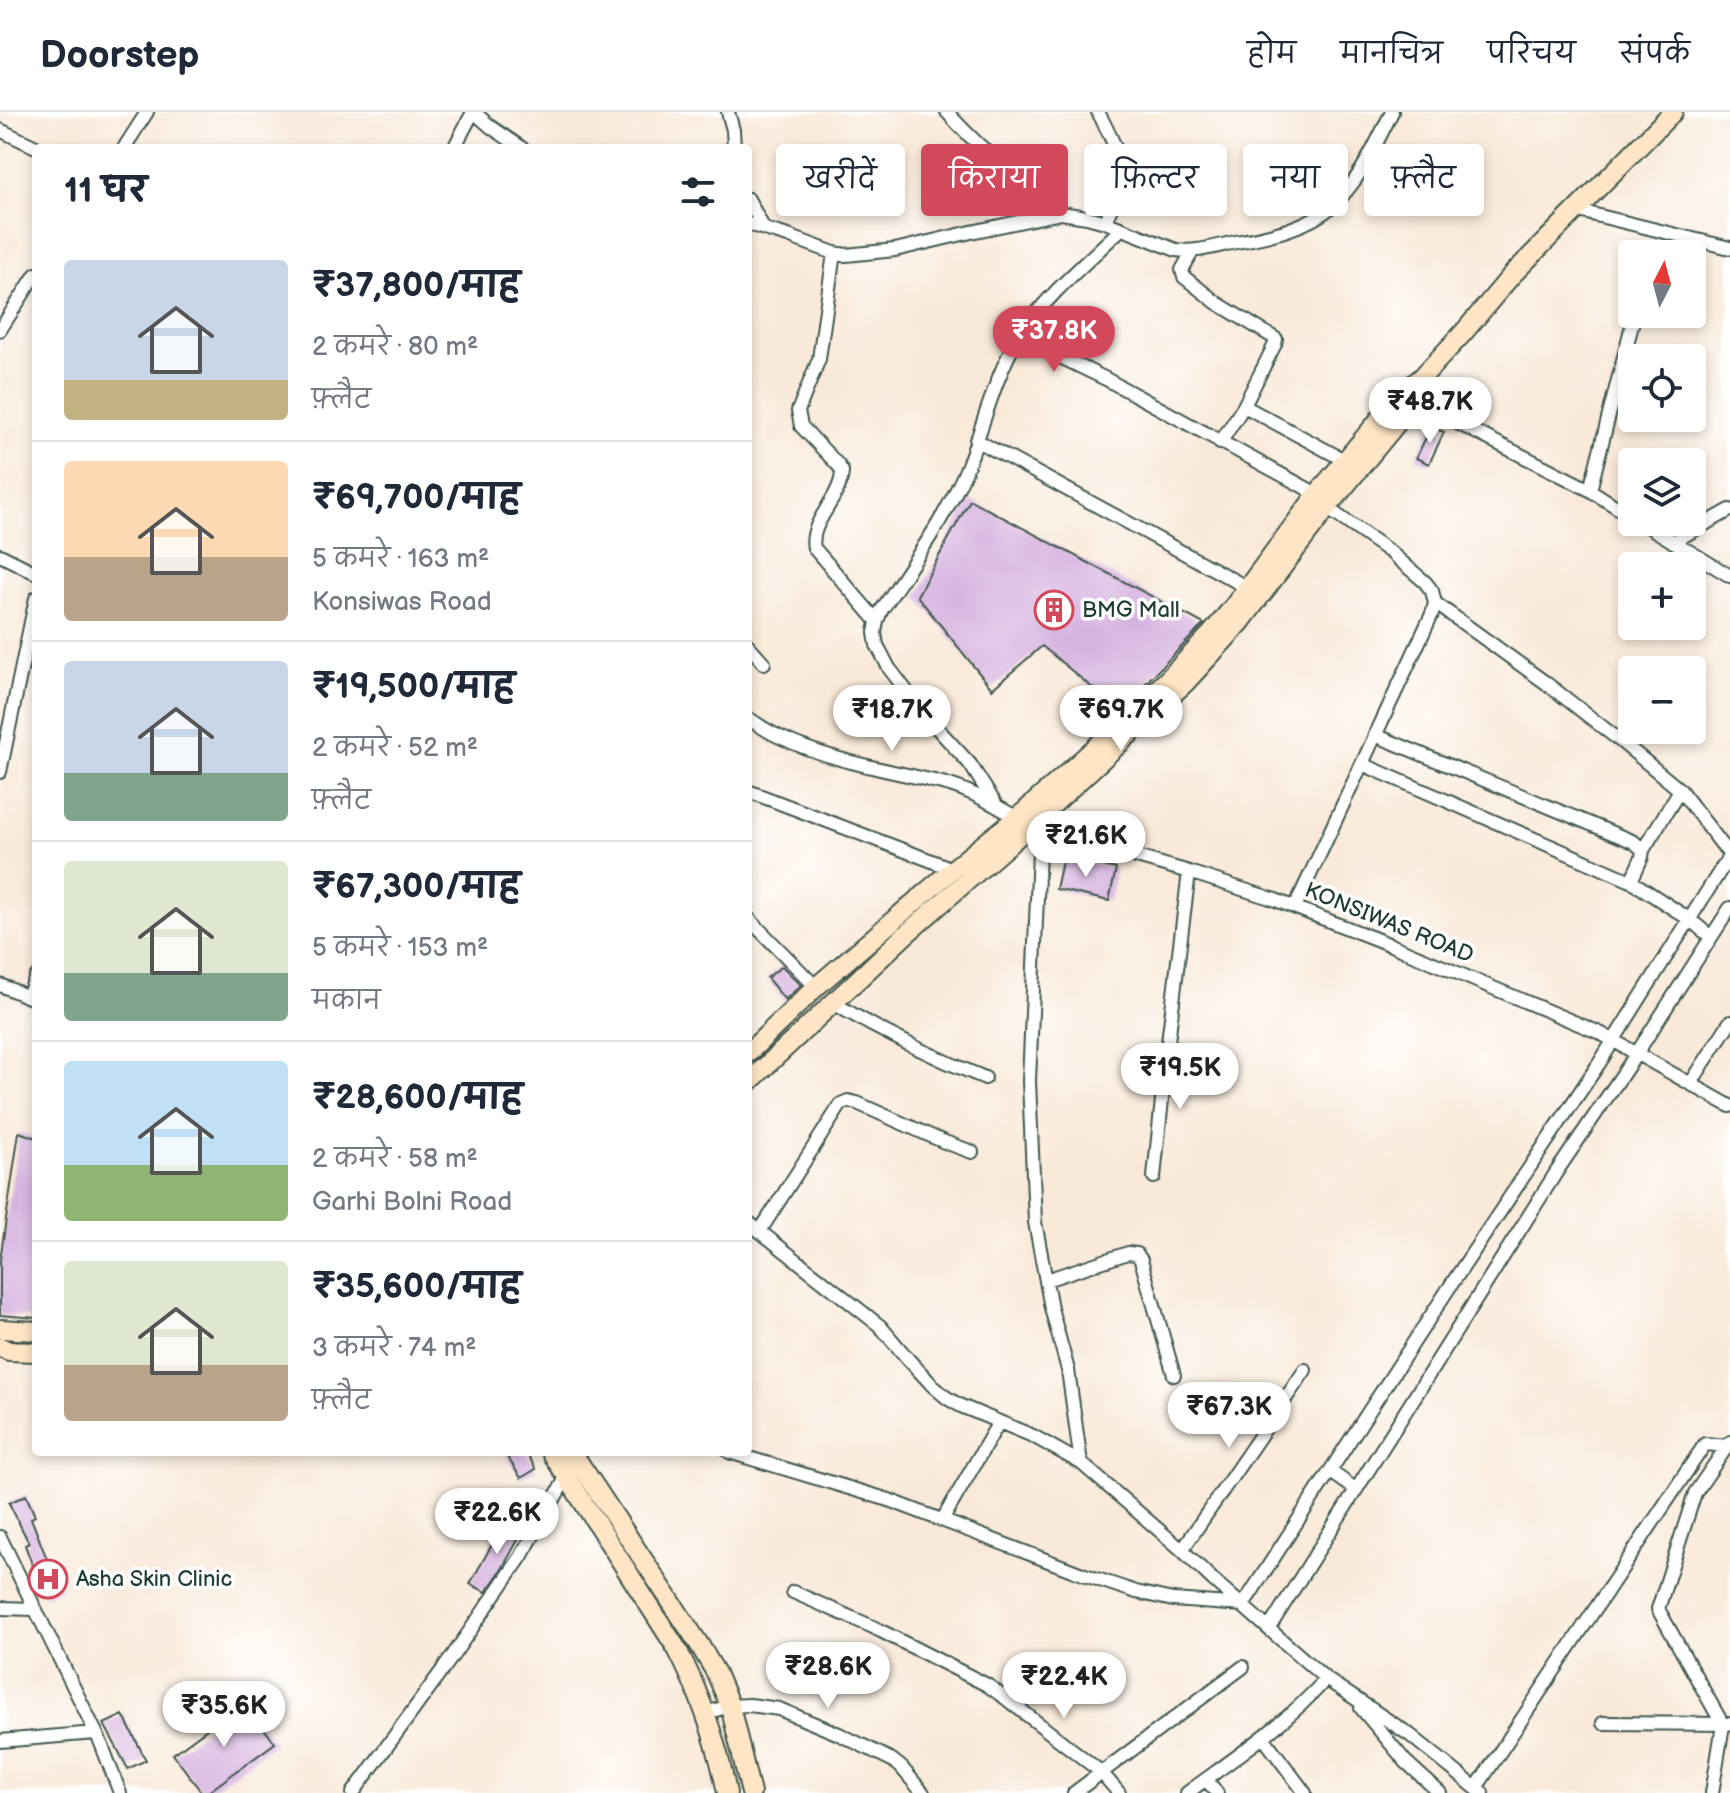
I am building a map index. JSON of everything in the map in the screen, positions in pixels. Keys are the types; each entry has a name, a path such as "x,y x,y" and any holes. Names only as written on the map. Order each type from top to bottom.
{"main road":[{"path":"752,1049 816,987 953,869 1029,824 1212,633 1422,377 1511,276 1673,112"},
{"path":"752,1079 904,936 1185,683 1240,623 1322,501 1344,460 1407,398"},
{"path":"0,1329 32,1331"},
{"path":"0,1347 9,1351 32,1352"},
{"path":"554,1456 677,1649 692,1678 720,1756 727,1793"},
{"path":"575,1456 716,1673 730,1706 751,1793"}],"street":[{"path":"131,144 147,112"},
{"path":"456,144 474,112 516,144"},
{"path":"947,112 976,144"},
{"path":"1098,112 1122,173 1122,182 1105,222"},
{"path":"1068,214 1105,222 1176,250 1192,252 1294,227 1326,211 1348,188 1392,112"},
{"path":"731,114 734,144"},
{"path":"0,130 32,145"},
{"path":"752,206 764,229"},
{"path":"1575,210 1730,248"},
{"path":"752,225 846,255 878,253 1047,216"},
{"path":"996,805 970,764 924,714 889,668 877,645 877,621 948,509 967,468 1008,357 1019,337 1033,317 1121,229"},
{"path":"1192,252 1182,270 1184,277 1217,303 1276,339 1244,406 1220,443"},
{"path":"834,253 819,359 798,411 801,426 838,465 842,478 812,542 877,621"},
{"path":"0,330 32,280"},
{"path":"1590,490 1631,328"},
{"path":"1019,337 1106,379 1322,501 1390,552 1432,591 1435,603 1432,614 1295,907"},
{"path":"1407,398 1590,490 1618,508"},
{"path":"1244,406 1344,460"},
{"path":"976,440 1248,588"},
{"path":"1673,542 1730,510"},
{"path":"1663,536 1730,576"},
{"path":"0,555 32,571"},
{"path":"1243,1605 1613,1040 1730,855 1680,790 1546,683 1435,603"},
{"path":"0,772 5,723 32,614"},
{"path":"752,650 764,663"},
{"path":"752,720 802,746 843,760 946,784 996,805"},
{"path":"1375,735 1634,842 1643,850"},
{"path":"1362,764 1631,881 1711,937"},
{"path":"1631,881 1643,850 1680,790"},
{"path":"752,793 953,869"},
{"name":"KONSIWAS ROAD","path":"996,805 1029,824 1295,907 1500,990 1613,1040 1730,1106"},
{"path":"1029,824 1029,1081 1035,1222 1051,1308 1068,1370 1081,1463"},
{"path":"1154,1177 1189,872"},
{"path":"1269,1628 1557,1171 1730,908"},
{"path":"752,922 816,987"},
{"path":"0,985 32,998"},
{"path":"833,1003 938,1059 985,1078"},
{"path":"1691,1083 1730,1022"},
{"path":"760,1231 841,1104 848,1101 972,1152"},
{"path":"752,1225 880,1326 947,1398 1081,1463 1326,1679 1410,1735 1479,1790 1705,1444 1728,1444"},
{"path":"1046,1280 1128,1253 1137,1254 1174,1375"},
{"path":"1182,1550 1305,1370"},
{"path":"943,1519 999,1422"},
{"path":"1712,1793 1726,1724 1658,1609 1695,1493 1728,1444"},
{"path":"353,1793 521,1557 575,1456"},
{"path":"742,1456 889,1500 1136,1592 1173,1600 1243,1605"},
{"path":"1331,1472 1355,1489"},
{"path":"0,1537 111,1765 120,1793"},
{"path":"793,1592 972,1676 1101,1772 1119,1793"},
{"path":"0,1608 34,1609"},
{"path":"1074,1793 1243,1667"},
{"path":"1187,1793 1263,1737 1304,1703 1326,1679"},
{"path":"1351,1695 1406,1762 1440,1793"},
{"path":"705,1713 730,1706 779,1709 892,1760 923,1793"},
{"path":"1603,1723 1726,1724"},
{"path":"0,1741 95,1733"},
{"path":"1263,1737 1305,1793"},
{"path":"1206,1779 1217,1793"}],"building":[{"path":"1431,427 1444,432 1429,464 1416,458"},
{"name":"BMG Mall","path":"970,500 1204,624 1119,710 1042,646 992,689 917,596"},
{"path":"1063,857 1116,869 1109,901 1056,889"},
{"path":"782,966 801,985 785,1000 767,978"},
{"path":"19,1132 32,1137 32,1318 0,1315 0,1260"},
{"path":"507,1456 528,1456 536,1469 521,1478"},
{"path":"26,1495 35,1516 31,1518 61,1588 44,1596 25,1545 29,1543 9,1503"},
{"path":"506,1519 524,1529 486,1592 470,1584"},
{"path":"244,1702 275,1743 207,1793 202,1793 173,1754"},
{"path":"123,1715 146,1760 128,1769 104,1724"}],"place":[{"name":"BMG Mall","path":"1054,610"},
{"name":"Asha Skin Clinic","path":"48,1579"}]}
